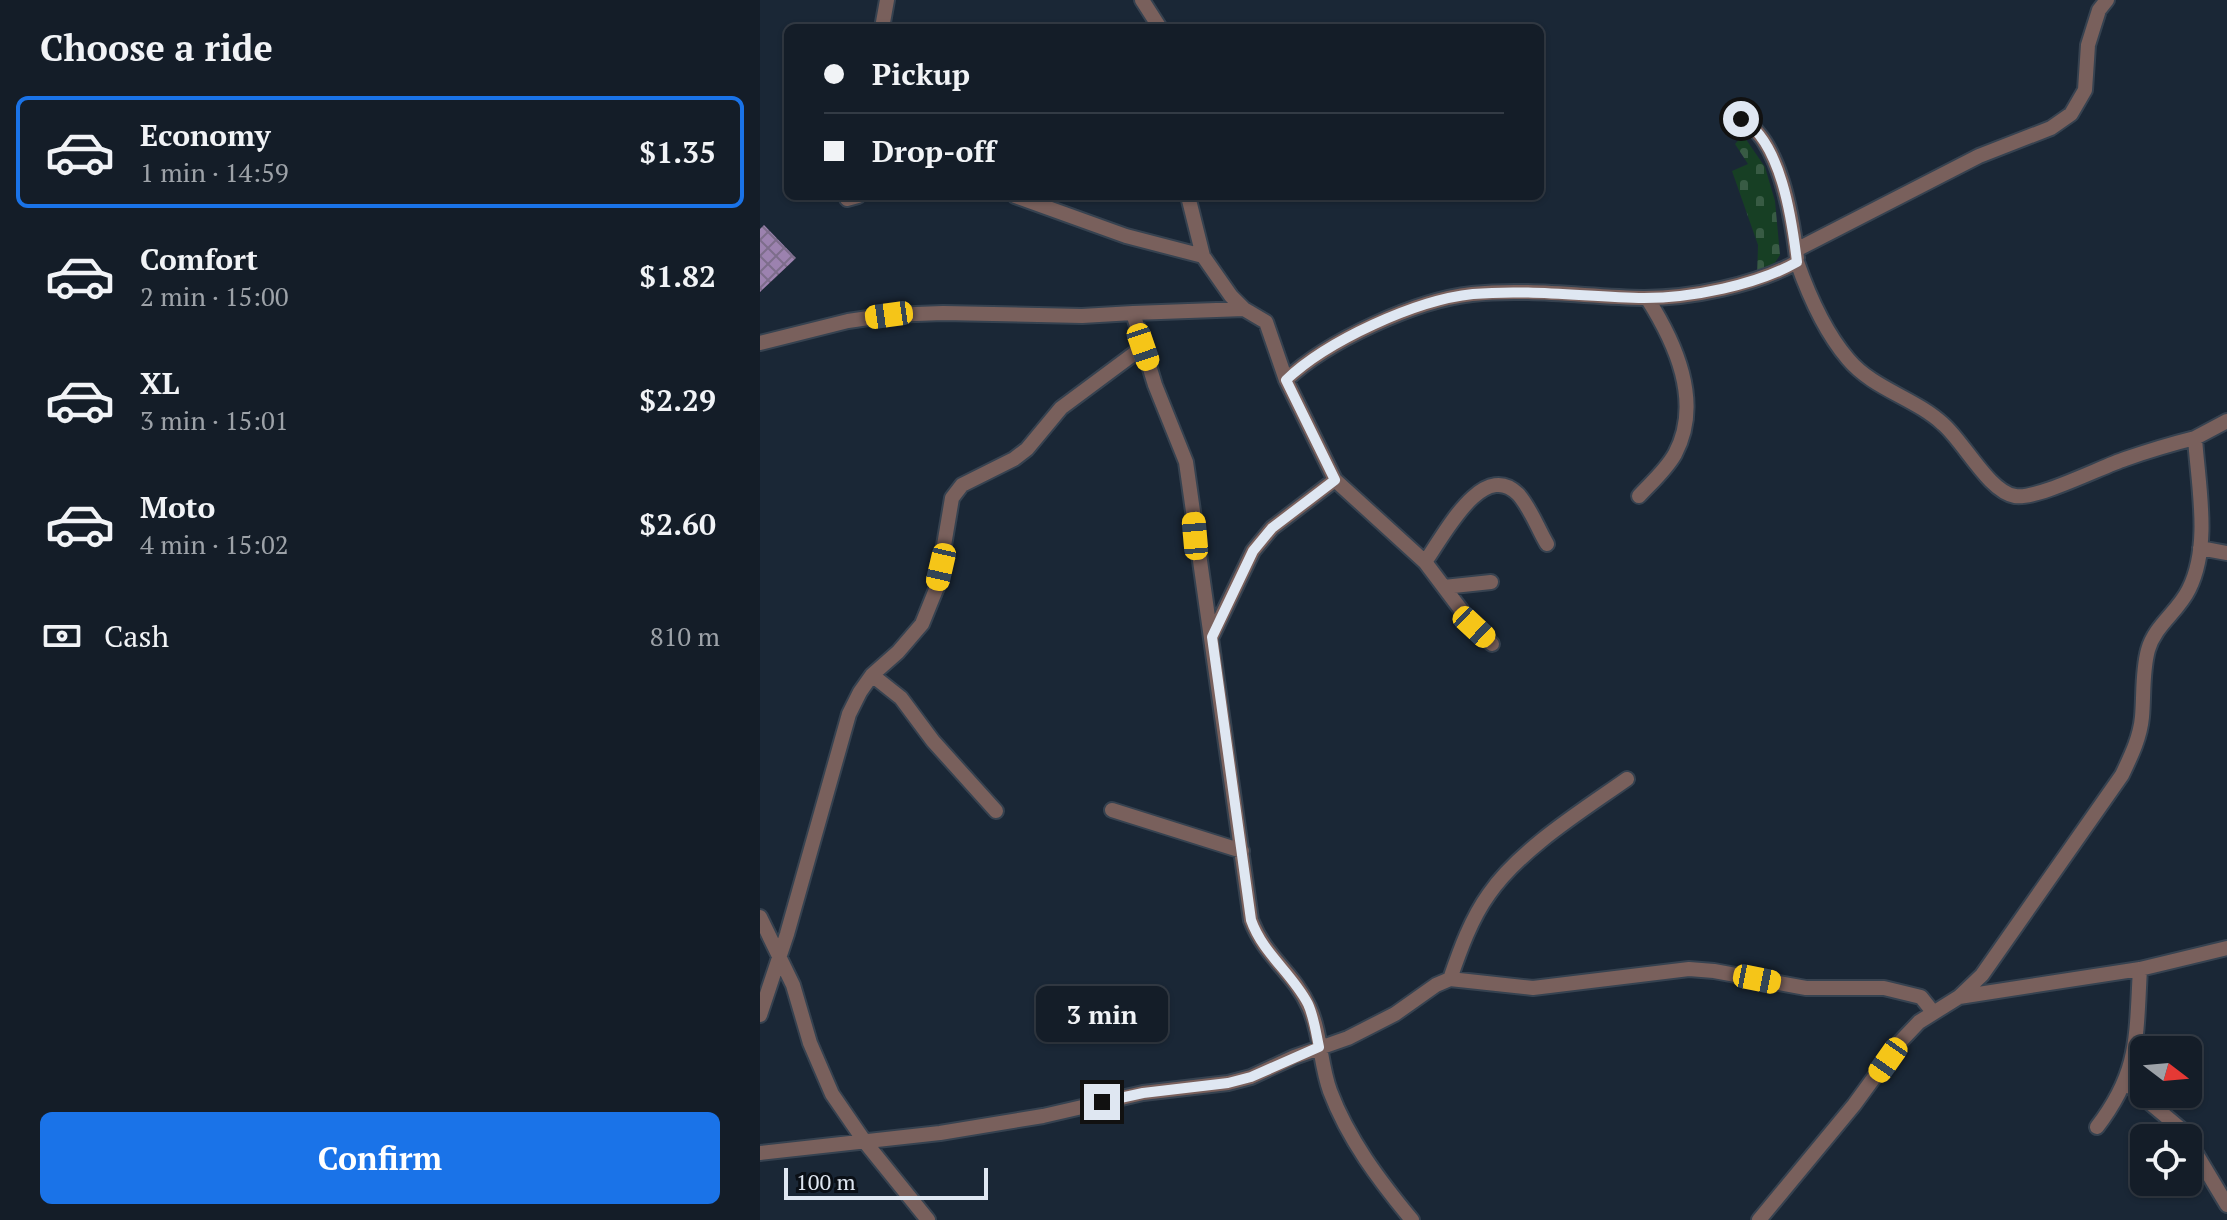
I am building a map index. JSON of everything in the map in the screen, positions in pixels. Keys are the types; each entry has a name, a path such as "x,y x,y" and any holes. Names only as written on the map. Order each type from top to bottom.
{"street":[{"path":"883,24 887,0"},
{"path":"1142,0 1157,24"},
{"path":"1286,380 1301,366 1351,336 1434,301 1473,294 1647,298 1713,289 1774,275 1797,256 1979,156 2038,134 2071,114 2085,90 2088,45 2099,10 2107,0"},
{"path":"1741,119 1754,126 1775,163 1808,295 1849,360 1877,384 1940,421 1961,441 1994,485 2013,496 2039,492 2125,459 2195,438 2227,421"},
{"path":"1026,200 1126,236 1203,256"},
{"path":"1189,200 1203,256 1231,296 1244,309 1266,322 1286,380 1335,480 1425,562 1474,627 1492,644"},
{"path":"1639,496 1675,454 1686,405 1678,359 1666,330 1647,298"},
{"path":"760,343 848,321 915,313 1082,316 1244,309"},
{"path":"1133,313 1186,462 1251,920 1259,940 1287,973 1309,1007 1329,1089 1344,1122 1368,1163 1412,1220"},
{"path":"760,1015 780,957 849,714 872,675 898,652 922,624 937,587 952,498 962,485 1014,459 1027,449 1061,408 1143,347"},
{"path":"1759,1220 1854,1105 1900,1042 1933,1012 1959,997 1982,975 2122,775 2136,746 2142,720 2149,646 2158,628 2188,591 2196,571 2200,548 2195,438"},
{"path":"1212,637 1253,551 1272,528 1335,480"},
{"path":"1425,562 1454,519 1472,497 1487,486 1503,485 1518,494 1547,544"},
{"path":"2200,548 2227,553"},
{"path":"1444,587 1491,582"},
{"path":"872,675 901,698 933,741 996,811"},
{"path":"1450,979 1470,928 1489,894 1516,865 1568,820 1627,779"},
{"path":"1112,810 1242,851"},
{"path":"760,917 793,985 820,1071 832,1094 865,1142 928,1220"},
{"path":"1959,997 2140,969 2227,948"},
{"path":"760,1153 865,1142 1043,1116 1143,1093 1228,1083 1251,1077 1319,1047 1348,1038 1450,979 1533,988 1689,969 1806,988 1884,988 1921,997 1933,1012"},
{"path":"2097,1127 2126,1083 2134,1054 2140,969"},
{"path":"2126,1083 2175,1124"},
{"path":"2202,1164 2227,1205"}],"green space":[{"path":"1743,135 1765,167 1775,201 1780,255 1767,275 1757,277 1758,245 1732,171 1748,164 1735,144"}],"building":[{"path":"764,225 796,258 760,292 760,229"}],"route":[{"path":"1102,1102 1143,1093 1228,1083 1251,1077 1319,1047 1309,1007 1287,973 1259,940 1251,920 1212,637 1253,551 1272,528 1335,480 1286,380 1301,366 1351,336 1434,301 1473,294 1673,296 1774,275 1797,262 1783,186 1775,163 1754,126 1741,119"}]}
